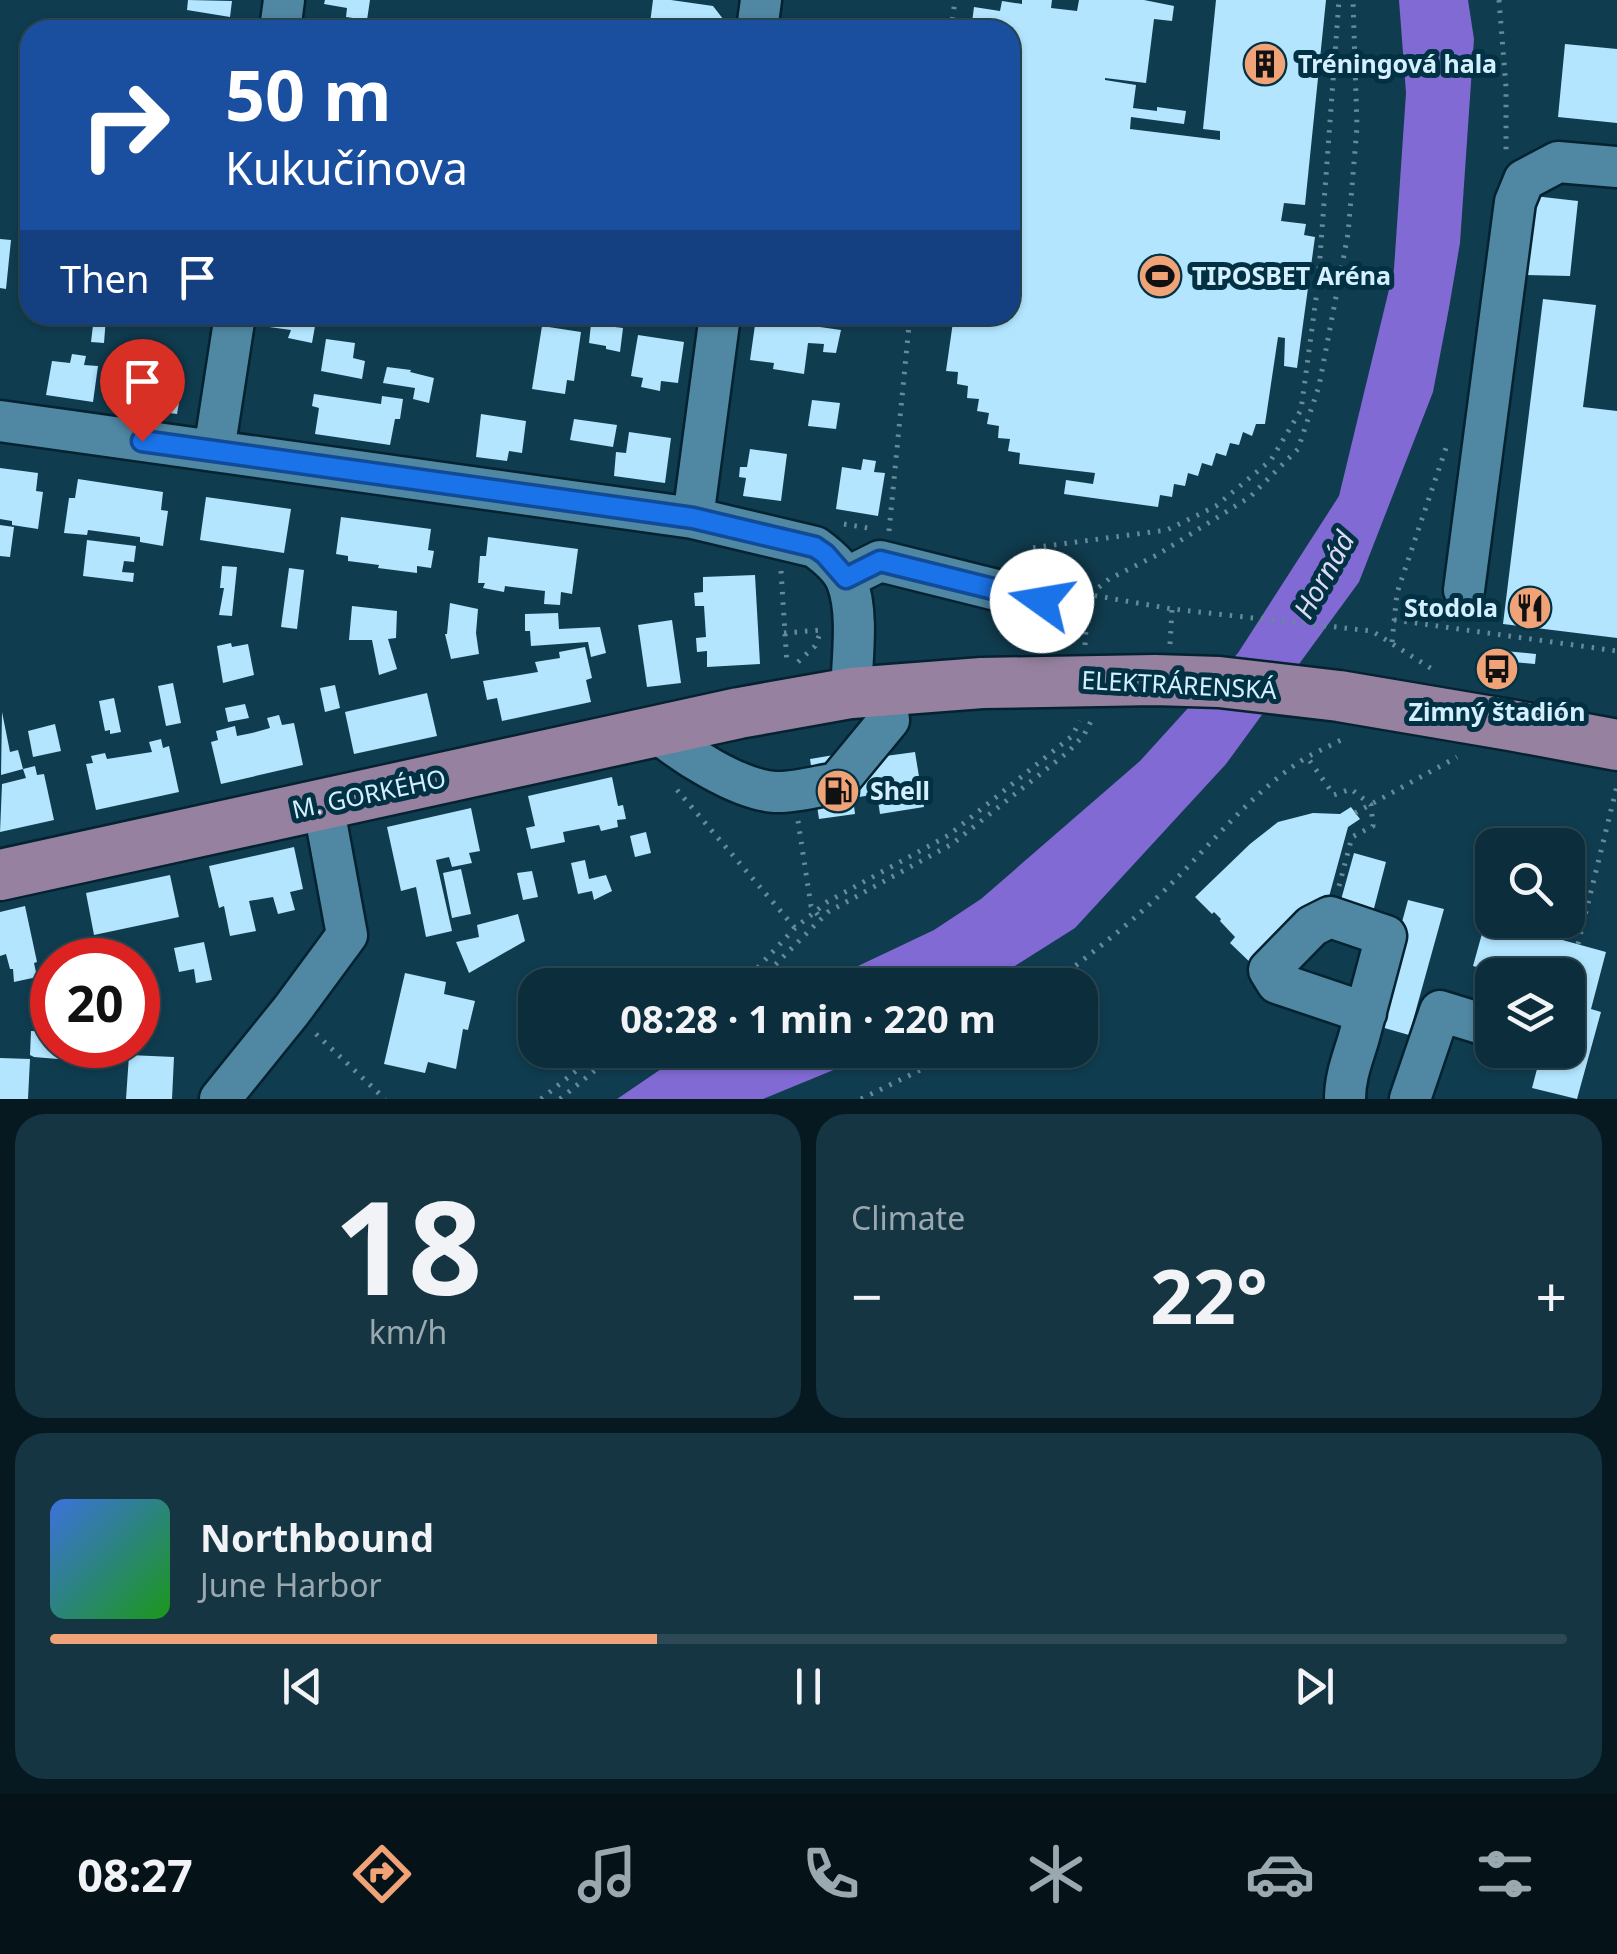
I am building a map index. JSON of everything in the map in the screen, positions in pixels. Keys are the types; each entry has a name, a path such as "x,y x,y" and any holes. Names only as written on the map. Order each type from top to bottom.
{"main road":[{"name":"ELEKTRÁRENSKÁ","path":"739,713 867,692 982,683 1088,695 1162,663 1348,715 1617,745"},
{"name":"M. GORKÉHO","path":"0,876 739,713"}],"street":[{"path":"1464,590 1515,202 1524,180 1558,162 1617,167"},
{"path":"214,451 233,325"},
{"path":"693,518 719,325"},
{"path":"0,421 693,518 815,547 825,554 846,578 854,639 867,692 889,720 837,783 774,792 736,781 683,754 656,731"},
{"path":"846,578 880,561 1023,597"},
{"path":"220,1099 302,1021 347,936 324,804"},
{"path":"1345,1099 1345,1080 1366,1012 1386,936 1330,917 1312,926 1269,970 1277,983 1366,1012"},
{"path":"1410,1099 1440,1011 1475,1022"}],"path":[{"path":"1023,597 1030,548 1167,530 1216,506 1271,460 1301,410 1318,284 1338,0"},
{"path":"772,968 828,912 952,844 1068,752 1084,735 1088,596 1109,579 1158,555 1250,497 1298,449 1320,386 1348,234 1357,127 1353,0"},
{"path":"889,532 909,325"},
{"path":"780,556 784,669 814,646 822,630 784,633"},
{"path":"1162,663 1172,609"},
{"path":"1189,611 1372,630 1432,670"},
{"path":"1394,620 1617,651"},
{"path":"757,968 795,928 827,902 949,834 1072,736 1088,695"},
{"path":"1071,968 1163,891 1261,793 1307,756 1348,715"},
{"path":"1355,813 1468,750"},
{"path":"1307,756 1334,795 1351,789 1371,804"},
{"path":"1578,944 1617,786"},
{"path":"675,788 795,928"},
{"path":"793,789 811,906 821,919"},
{"path":"1330,917 1338,874 1352,837 1372,826 1371,804"},
{"path":"302,1021 385,1099"},
{"path":"541,1099 580,1068"},
{"path":"560,1099 598,1068"},
{"path":"860,1099 924,1068"}],"water":[{"name":"Hornád","path":"1399,0 1468,0 1474,39 1460,243 1449,308 1433,392 1359,582 1226,764 1075,928 1012,968 854,968 934,930 981,899 1140,761 1238,653 1339,496 1394,269 1406,93"},
{"path":"663,1068 838,1068 763,1099 617,1099"}],"building":[{"path":"188,0 232,1 230,17 187,10"},
{"path":"325,0 370,0 367,20 346,17 347,8 324,4"},
{"path":"653,0 671,0 713,6 724,20 650,20"},
{"name":"TIPOSBET Aréna","path":"1022,0 1052,0 1051,8 1077,11 1079,0 1144,0 1174,6 1172,21 1154,19 1146,83 1105,80 1136,85 1133,108 1186,111 1184,124 1131,117 1130,129 1220,140 1220,131 1203,129 1216,0 1326,0 1305,205 1284,203 1281,221 1306,224 1304,235 1315,237 1297,368 1284,366 1285,338 1278,337 1265,424 1256,424 1252,436 1243,432 1239,445 1230,443 1226,456 1216,453 1212,466 1202,463 1198,476 1188,473 1185,486 1174,484 1172,497 1160,495 1158,507 1064,494 1066,480 1093,484 1095,473 1019,464 1020,453 1008,451 1010,439 998,438 999,426 987,424 989,413 977,411 979,399 967,398 968,386 957,384 958,372 946,371 953,325 1020,325 1020,20 972,20 974,7 1000,11 1002,1 1022,4"},
{"path":"1565,44 1617,49 1617,123 1558,117"},
{"path":"1534,196 1578,201 1570,276 1526,275"},
{"path":"0,239 11,240 6,289 0,288"},
{"path":"1543,299 1596,305 1583,407 1617,411 1617,638 1503,624"},
{"path":"93,325 105,325 104,343 91,342"},
{"path":"315,325 312,343 288,338 291,330 269,327"},
{"path":"591,325 623,328 620,352 589,343"},
{"path":"755,325 841,330 836,353 823,352 824,344 808,343 804,374 773,369 774,363 750,360"},
{"path":"542,326 581,332 574,381 567,380 565,394 532,389"},
{"path":"638,335 684,342 678,383 661,381 660,391 641,387 643,378 631,376"},
{"path":"326,339 355,343 353,358 365,361 362,379 321,371"},
{"path":"72,354 86,356 84,365 98,366 93,402 46,395 52,361 70,363"},
{"path":"159,365 175,369 173,377 183,379 177,414 134,408 141,372 157,375"},
{"path":"387,367 434,378 429,403 413,399 415,388 383,383"},
{"path":"314,394 381,404 382,396 403,399 390,445 315,434 319,408 312,406"},
{"path":"812,400 840,403 836,429 808,426"},
{"path":"481,414 526,421 522,453 509,451 507,461 476,457"},
{"path":"574,419 617,425 613,447 570,440"},
{"path":"629,432 671,438 665,483 614,476 616,452 626,453"},
{"path":"750,449 787,454 781,501 743,496 746,478 739,477 740,467 747,467"},
{"path":"863,459 876,461 874,472 885,473 878,516 836,509 842,467 861,470"},
{"path":"0,468 38,473 36,491 43,492 38,529 0,519"},
{"path":"78,479 163,492 161,510 168,511 163,546 140,542 140,537 88,530 87,535 64,533 69,498 75,498"},
{"path":"206,497 291,509 284,553 200,540"},
{"path":"341,517 431,529 431,568 417,566 417,573 348,561 348,556 336,554"},
{"path":"0,525 14,527 10,557 0,556"},
{"path":"488,537 578,549 572,594 561,592 560,605 544,604 545,591 505,586 504,592 483,588 485,583 478,583 480,556 486,556"},
{"path":"87,540 136,546 134,562 124,561 122,572 134,573 133,582 83,576"},
{"path":"222,566 237,567 232,616 219,615 224,588 220,588"},
{"path":"289,568 304,570 297,629 281,627"},
{"path":"755,575 760,664 707,667 707,651 697,652 696,638 706,637 704,606 695,606 694,593 703,592 703,577"},
{"path":"450,603 478,609 479,654 451,659 445,634"},
{"path":"352,606 397,611 396,638 388,639 397,669 379,675 372,640 349,640"},
{"path":"558,613 559,629 600,627 606,653 591,657 588,642 531,646 530,631 525,631 525,614"},
{"path":"672,620 681,683 647,687 638,625"},
{"path":"231,643 232,647 248,644 254,675 223,683 217,646"},
{"path":"585,647 592,678 586,680 591,702 502,721 497,698 487,700 483,681 538,672 535,662 560,658 559,652"},
{"path":"1505,651 1536,654 1535,664 1504,661"},
{"path":"173,683 181,723 166,726 158,686"},
{"path":"335,685 340,708 325,712 320,688"},
{"path":"427,693 437,736 354,754 345,712"},
{"path":"114,698 121,732 110,734 110,730 105,731 99,701"},
{"path":"245,704 249,718 228,722 225,708"},
{"path":"2,712 10,752 18,750 23,769 1,775"},
{"path":"279,715 282,725 294,723 303,765 221,784 211,742 218,740 216,731 235,726 237,736 252,733 270,728 267,718"},
{"path":"55,724 61,751 33,757 28,731"},
{"path":"161,739 163,748 169,746 179,792 96,810 86,764 93,763 91,756 105,753 107,759 152,752 149,742"},
{"path":"915,752 924,807 880,814 877,794 853,798 855,814 819,819 810,759 846,753 871,758"},
{"path":"35,766 37,775 44,774 54,820 0,832 2,784 26,778 23,769"},
{"path":"612,777 618,806 623,805 626,819 617,820 618,827 601,831 599,825 563,832 565,842 531,849 526,828 535,826 528,796"},
{"path":"1351,807 1360,819 1348,827 1327,904 1256,968 1230,943 1235,937 1221,919 1195,897 1278,822 1313,813 1340,814"},
{"path":"471,808 480,851 469,853 472,863 452,867 449,857 436,860 452,931 426,937 416,887 401,891 387,827"},
{"path":"646,832 651,853 635,857 630,836"},
{"path":"294,847 303,889 290,892 295,910 278,914 273,897 249,901 256,931 230,936 209,866"},
{"path":"1354,853 1386,862 1372,916 1339,907"},
{"path":"585,860 589,879 606,875 612,891 594,900 592,891 578,894 571,863"},
{"path":"461,869 471,914 452,918 443,873"},
{"path":"532,871 538,897 523,900 517,873"},
{"path":"170,875 179,917 94,935 86,893"},
{"path":"1408,900 1444,909 1409,1035 1374,1025"},
{"path":"25,906 32,938 30,979 14,982 6,954 0,956 0,912"},
{"path":"518,914 525,941 469,973 456,942 479,937 477,925"},
{"path":"1481,938 1555,938 1606,952 1591,1009 1601,1012 1577,1099 1532,1088 1537,1068 1585,1068 1585,958 1475,958"},
{"path":"204,942 212,980 196,983 194,969 179,972 174,948"},
{"path":"405,973 446,982 444,994 475,1001 468,1030 463,1029 456,1069 428,1062 425,1073 384,1064"},
{"path":"160,1056 174,1057 172,1099 126,1099 128,1068 160,1068"},
{"path":"0,1058 30,1059 28,1099 0,1099"}],"place":[{"name":"Tréningová hala","path":"1265,64"},
{"name":"TIPOSBET Aréna","path":"1160,276"},
{"name":"Stodola","path":"1530,608"},
{"name":"Zimný štadión","path":"1497,669"},
{"name":"Shell","path":"838,791"}],"route":[{"path":"142,441 693,518 815,547 846,578 880,561 1042,601"}]}
